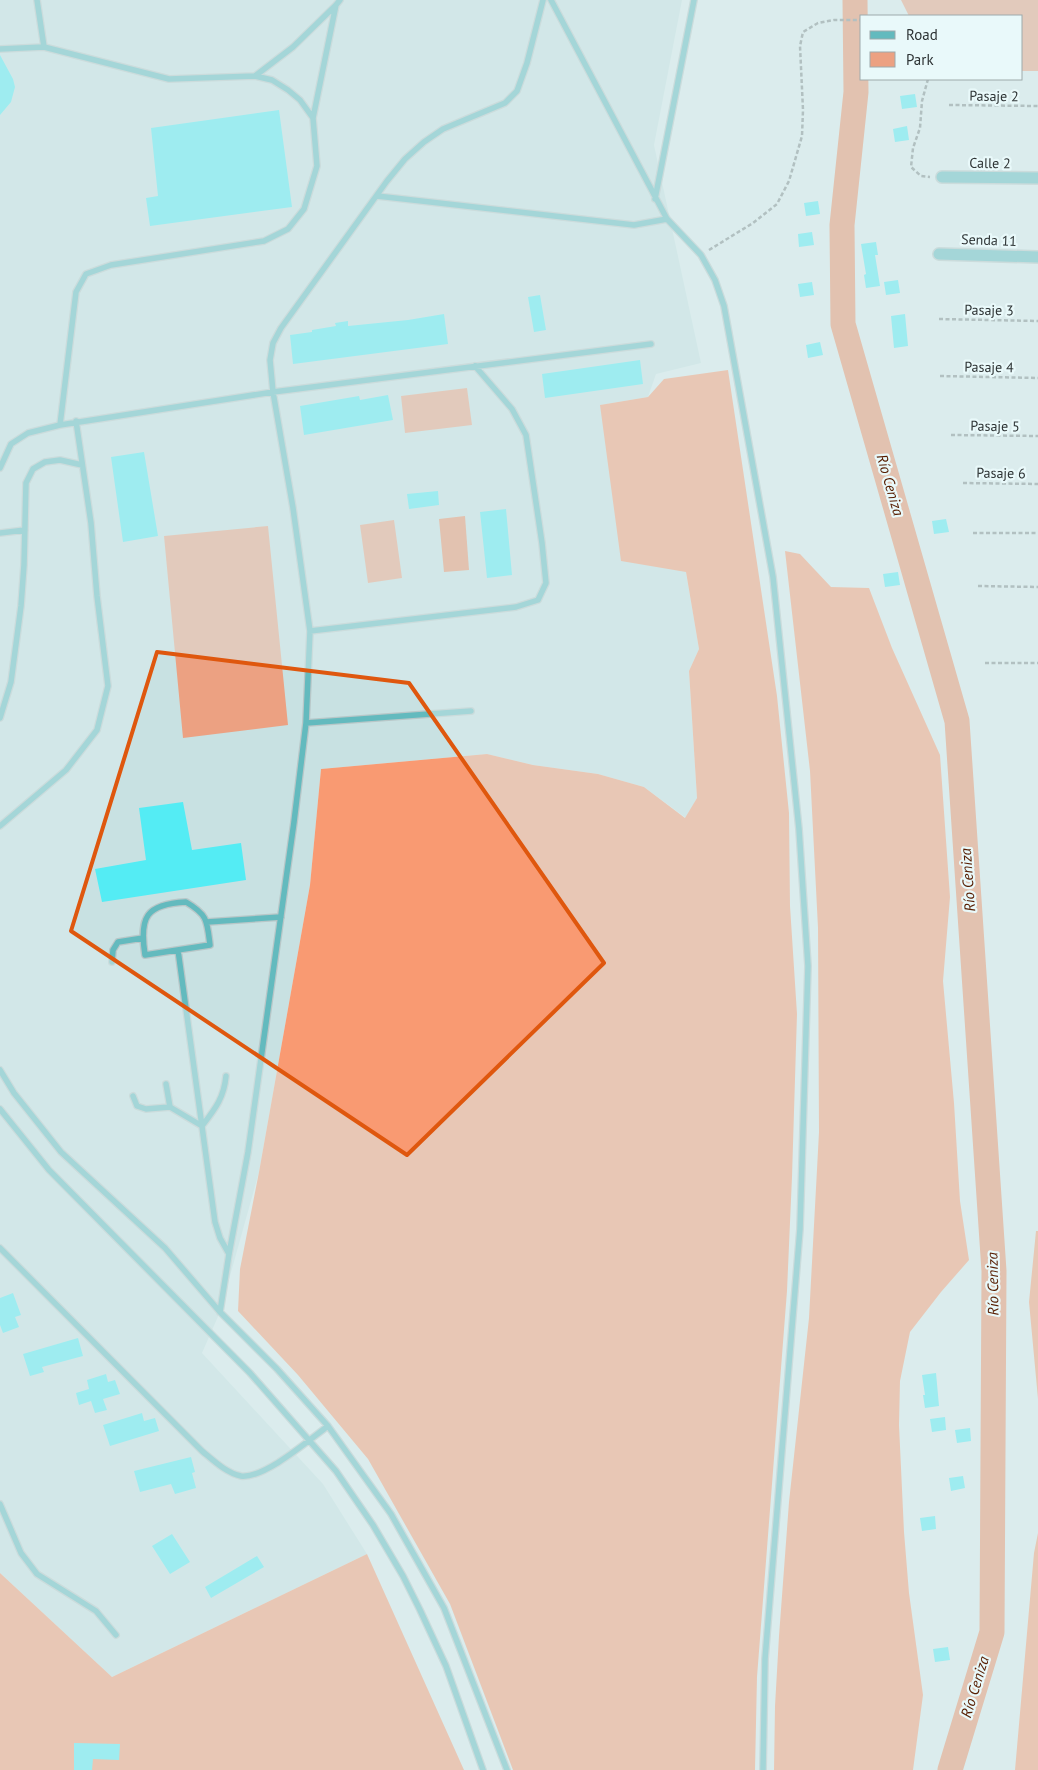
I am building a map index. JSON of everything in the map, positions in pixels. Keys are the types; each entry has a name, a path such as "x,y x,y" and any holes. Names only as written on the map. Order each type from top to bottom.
{"street":[{"name":"Calle 2","path":"942,177 1038,178"},
{"name":"Senda 11","path":"939,254 1038,257"}],"lane":[{"path":"37,0 44,47"},
{"path":"220,1312 248,1152 306,723 310,631 293,508 273,392 270,360 273,343 281,328 405,159 424,142 443,129 505,103 517,91 527,63 543,0"},
{"path":"551,0 666,219 701,255 715,280 724,306 773,577 799,829 808,966 800,1229 765,1659 763,1770"},
{"path":"655,199 694,0"},
{"path":"255,76 293,47 338,2"},
{"path":"60,425 76,292 86,274 111,265 264,241 288,229 304,208 317,166 313,118 338,2"},
{"path":"0,49 44,47 169,79 255,76 272,80 288,90 300,100 313,118"},
{"path":"377,196 634,225 666,219"},
{"path":"0,468 11,444 28,433 76,421 273,392 651,344"},
{"path":"310,631 516,607 538,600 546,583 526,435 512,409 475,366"},
{"path":"0,826 66,770 92,737 97,730 108,686 97,596 91,523 76,421"},
{"path":"0,718 11,682 21,606 26,483 32,469 45,462 60,460 82,465"},
{"path":"0,533 25,530"},
{"path":"306,723 471,711"},
{"path":"186,902 200,910 207,922 210,945 146,955 143,938 144,919 154,909 170,903 186,902"},
{"path":"207,922 281,917"},
{"path":"112,962 113,950 118,942 143,938"},
{"path":"178,950 215,1222 220,1238 229,1254"},
{"path":"0,1070 14,1093 61,1152 164,1248 220,1312 277,1369 328,1426 391,1514 444,1608 507,1770"},
{"path":"202,1126 218,1105 225,1089 226,1076"},
{"path":"166,1084 170,1107"},
{"path":"133,1096 137,1106 146,1109 170,1107 202,1126"},
{"path":"0,1109 49,1170 250,1373 310,1439 336,1471 373,1525 403,1576 446,1666 483,1770"},
{"path":"0,1248 202,1450 226,1470 239,1476 259,1473 279,1462 328,1426"},
{"path":"0,1504 21,1553 37,1574 96,1611 116,1635"}],"path":[{"path":"701,255 753,223 777,204 789,181 802,136 803,110 800,46 803,32 818,23 834,20 860,20"},
{"path":"928,80 922,101 920,128 913,148 911,167 921,176 942,177"},
{"name":"Pasaje 2","path":"949,105 1038,106"},
{"name":"Pasaje 3","path":"939,320 1038,321"},
{"name":"Pasaje 4","path":"940,376 1038,378"},
{"name":"Pasaje 5","path":"951,435 1038,436"},
{"name":"Pasaje 6","path":"963,483 1038,484"},
{"path":"973,533 1038,533"},
{"path":"978,586 1038,587"},
{"path":"985,662 1038,663"}],"highlighted area":[{"path":"157,652 409,683 604,963 407,1155 71,931"}],"shaded area":[{"path":"0,0 682,0 654,145 701,363 656,374 648,397 601,405 686,572 699,649 689,671 697,798 686,818 644,787 598,774 533,765 487,754 321,769 310,885 259,1172 220,1312 202,1353 323,1484 367,1554 112,1677 0,1573"},
{"path":"728,370 777,696 789,813 790,906 797,1014 787,1291 757,1677 755,1770 513,1770 450,1604 368,1459 298,1375 238,1311 240,1269 310,885 321,769 487,754 533,765 598,774 644,787 685,818 697,798 689,671 699,649 686,572 621,561 600,405 648,397 664,379"},
{"path":"465,516 469,570 444,572 439,519"},
{"path":"785,551 800,554 831,587 869,588 892,648 940,755 950,897 943,981 954,1103 960,1201 969,1260 910,1332 900,1381 899,1425 904,1532 909,1593 923,1695 913,1770 774,1770 779,1636 789,1502 809,1318 819,1132 818,928 810,771"},
{"path":"1036,1231 1038,1231 1038,1399 1029,1302"},
{"path":"1038,1533 1038,1770 1015,1770 1034,1553"},
{"path":"367,1554 464,1770 0,1770 0,1573 112,1677"}],"green space":[{"path":"901,0 1038,0 1038,71 1023,71 1023,15 908,15"},
{"path":"467,388 472,425 405,433 401,396"},
{"path":"394,520 402,578 368,583 360,525"},
{"path":"268,526 288,725 183,738 164,536"}],"building":[{"path":"0,55 13,79 15,87 11,102 0,115"},
{"path":"915,94 917,107 902,109 900,96"},
{"path":"279,110 292,207 150,226 146,198 158,196 151,128"},
{"path":"907,126 909,140 895,142 893,129"},
{"path":"818,201 820,214 806,216 804,203"},
{"path":"812,232 814,245 799,247 798,234"},
{"path":"876,242 878,255 875,255 880,286 866,288 864,275 866,274 861,244"},
{"path":"898,280 900,293 886,295 884,282"},
{"path":"812,282 814,295 800,297 798,284"},
{"path":"540,295 546,330 534,332 528,297"},
{"path":"444,314 448,344 293,364 290,335 312,332 312,330 336,326 335,323 348,321 348,326"},
{"path":"905,314 908,346 894,348 891,316"},
{"path":"820,342 823,355 808,358 806,345"},
{"path":"640,360 643,384 545,398 542,374"},
{"path":"388,395 393,420 304,435 300,406 359,396 360,400"},
{"path":"144,452 158,536 123,542 111,457"},
{"path":"438,491 439,505 409,509 407,494"},
{"path":"506,509 512,575 487,578 480,512"},
{"path":"946,519 949,532 934,534 932,521"},
{"path":"898,572 900,585 885,587 883,574"},
{"path":"183,802 192,850 241,843 246,880 102,902 95,869 146,860 139,808"},
{"path":"13,1293 21,1315 15,1317 19,1327 3,1333 0,1325 0,1298"},
{"path":"78,1338 83,1356 42,1367 44,1372 30,1376 23,1354"},
{"path":"936,1373 939,1406 925,1408 922,1375"},
{"path":"106,1374 108,1382 115,1380 120,1394 103,1399 107,1410 95,1413 91,1401 79,1405 76,1393 89,1389 87,1380"},
{"path":"142,1413 144,1421 155,1418 159,1431 110,1446 103,1425"},
{"path":"945,1417 946,1430 932,1432 930,1419"},
{"path":"970,1428 971,1441 957,1443 955,1430"},
{"path":"191,1457 195,1472 192,1473 196,1488 175,1494 171,1484 140,1492 134,1471"},
{"path":"963,1476 965,1488 951,1491 949,1478"},
{"path":"935,1516 936,1529 922,1531 920,1518"},
{"path":"172,1534 190,1562 170,1574 152,1546"},
{"path":"257,1556 264,1567 211,1598 205,1587"},
{"path":"948,1647 950,1660 935,1662 933,1649"},
{"path":"74,1743 120,1744 119,1760 93,1759 92,1770 74,1770"}],"waterway":[{"name":"Río Ceniza","path":"855,0 856,92 842,225 843,324 957,721 994,1271 992,1632 950,1770"}]}
